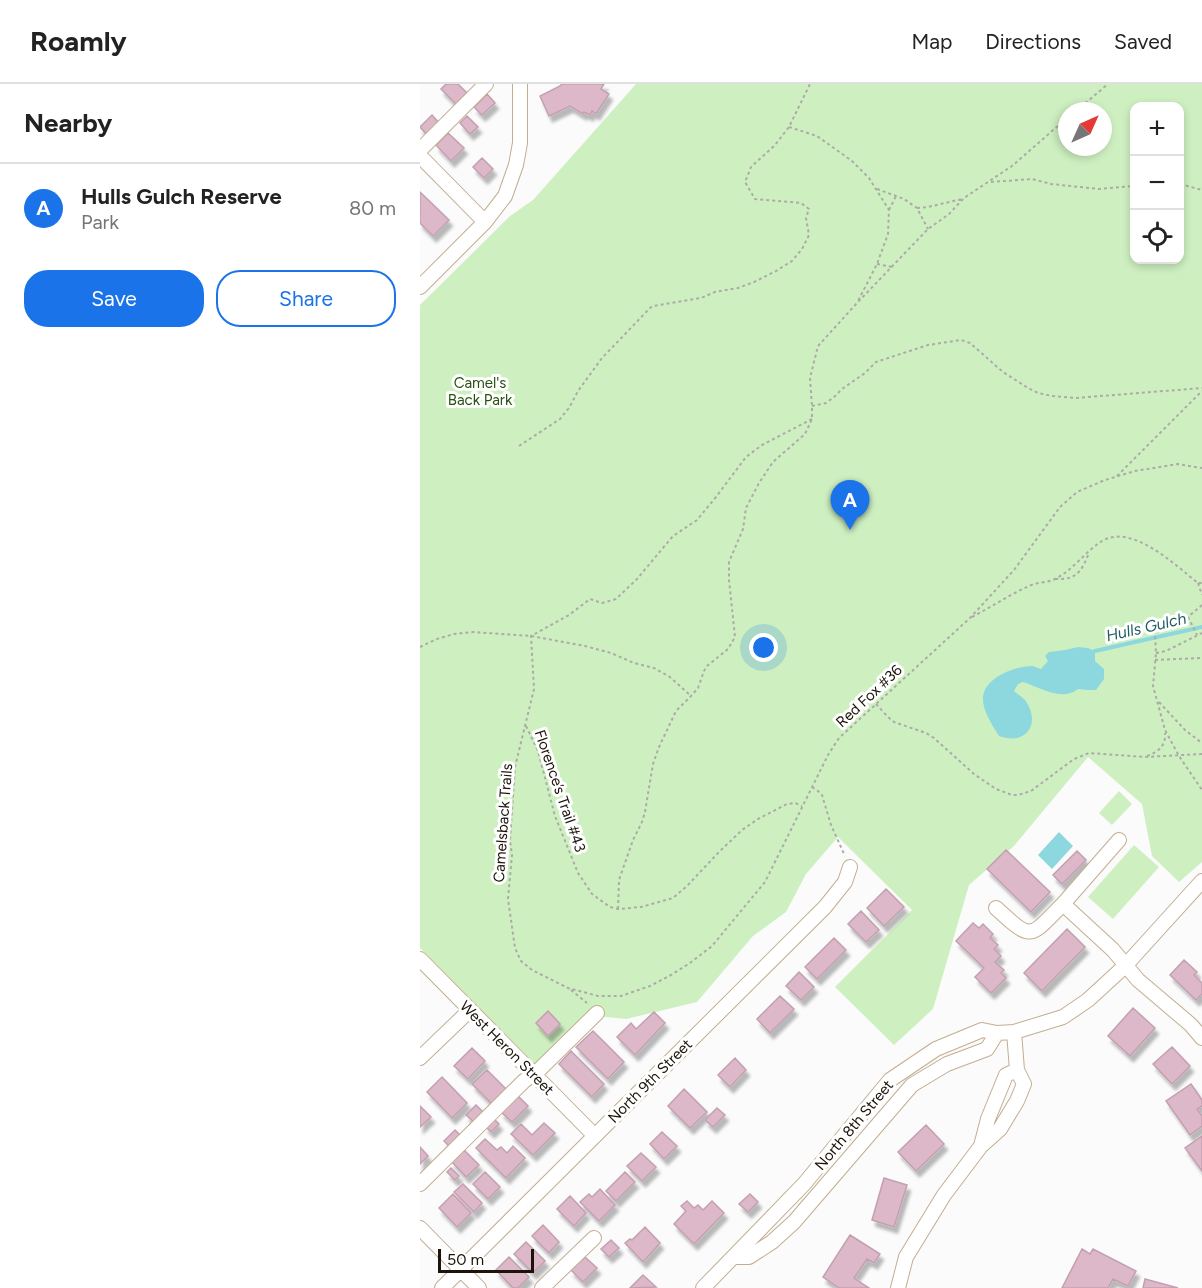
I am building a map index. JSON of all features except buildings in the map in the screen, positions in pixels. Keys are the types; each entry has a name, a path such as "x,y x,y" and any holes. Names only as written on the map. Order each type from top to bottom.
{"street":[{"path":"420,150 486,84"},
{"path":"420,287 485,222 505,196 520,143 520,84"},
{"path":"420,156 485,222"},
{"path":"996,908 1019,928 1029,933 1034,931 1044,924 1119,840"},
{"name":"North 9th Street","path":"442,1288 825,907 845,882 850,867"},
{"name":"North 8th Street","path":"703,1288 804,1184 890,1080 936,1049 982,1029 997,1033 1014,1032 1063,1017 1088,1000 1125,966 1202,881"},
{"path":"1063,903 1113,950 1138,980 1191,1024 1202,1038"},
{"name":"West Heron Street","path":"420,959 595,1136"},
{"path":"420,1058 470,1010"},
{"path":"420,1184 597,1013"},
{"path":"898,1288 906,1257 944,1195 981,1146 1000,1129 1017,1101 1024,1084 1017,1070 1014,1032"},
{"name":"North 8th Street","path":"734,1257 749,1257 772,1242 794,1222 912,1085 947,1064 987,1049 997,1033"},
{"path":"981,1146 988,1119 1006,1075 1017,1070"},
{"path":"420,1228 479,1288"},
{"path":"542,1288 594,1238"}],"path":[{"path":"519,446 560,418 602,358 650,308 700,298 753,282 792,261 802,249 809,235 806,218 809,209 801,203 755,199 746,182 752,167 775,146 789,127 810,84"},
{"path":"1087,102 1108,84"},
{"path":"802,806 795,803 787,804 742,830 673,898 641,907 618,909 619,880 642,822 653,764 659,747 676,711 698,688 707,666 728,649 735,637 729,562 743,528 746,508 759,483 773,462 804,434 812,419 810,378 818,346 928,229 949,214 964,198 1012,166 1058,126"},
{"path":"789,127 817,136 852,161 869,178 889,210"},
{"path":"989,182 1032,179 1051,184 1100,189 1130,186"},
{"path":"1184,185 1202,190"},
{"path":"877,189 904,199 917,208 928,229"},
{"path":"857,303 877,264 888,234 889,210 896,196"},
{"path":"917,208 964,198"},
{"path":"877,264 892,267"},
{"path":"812,406 826,403 876,362 928,345 961,340 970,342 1003,372 1028,388 1052,396 1076,398 1202,389"},
{"path":"1116,477 1202,389"},
{"path":"531,636 568,615 590,599 602,603 616,599 673,536 697,520 746,457 762,445 812,419"},
{"name":"Red Fox #36","path":"531,970 568,988 598,996 621,996 650,986 690,963 712,946 765,882 828,755 839,738 970,618 1014,570 1060,507 1077,492 1135,471 1178,464 1202,468"},
{"path":"1055,579 1102,541 1122,536 1146,545 1164,556 1200,583 1202,595"},
{"path":"970,618 1029,585 1055,579 1069,579 1079,573 1089,552"},
{"path":"1202,605 1188,617 1158,627 1155,634 1153,686 1165,730 1202,790"},
{"path":"1188,617 1197,635"},
{"path":"420,647 445,637 473,632 531,636 593,648 654,668 670,677 691,696"},
{"path":"1156,653 1166,651 1202,633"},
{"name":"Camelsback Trails","path":"531,636 534,689 515,767 508,899 515,948 521,961 531,970"},
{"path":"1155,660 1202,658"},
{"path":"1156,700 1185,730 1202,743"},
{"path":"876,704 894,722 934,738 974,774 996,789 1012,795 1030,791 1074,759 1089,753 1145,757 1202,754"},
{"name":"Florence’s Trail #43","path":"526,726 538,751 553,809 578,873 592,894 610,907 618,909"},
{"path":"1145,757 1157,752 1161,747 1165,741 1165,730"},
{"path":"812,787 822,795 831,825 850,867"},
{"path":"568,988 597,1013"}],"green space":[{"name":"Camel's Back Park","path":"636,84 1202,84 1202,862 1179,882 1152,856 1142,804 1088,757 1014,846 969,885 933,1009 894,1045 835,987 912,910 838,837 806,874 786,912 753,936 697,1002 626,1019 586,1015 535,1064 420,948 420,305 510,216 533,200"},
{"path":"1119,791 1132,804 1112,825 1099,813"},
{"path":"1134,845 1159,867 1113,919 1088,897"}],"water":[{"path":"1078,647 1095,651 1095,661 1104,669 1104,679 1096,690 1078,689 1071,693 1058,694 1023,682 1018,684 1014,691 1025,700 1030,709 1031,725 1024,735 1017,738 999,736 988,717 983,702 985,690 989,684 1002,674 1018,668 1032,666 1041,669 1048,661 1045,656 1049,652"},
{"path":"1059,832 1073,846 1052,869 1038,855"}],"waterway":[{"name":"Hulls Gulch","path":"1095,651 1202,627"}],"place":[{"name":"Hulls Gulch Reserve","path":"850,530"}]}
